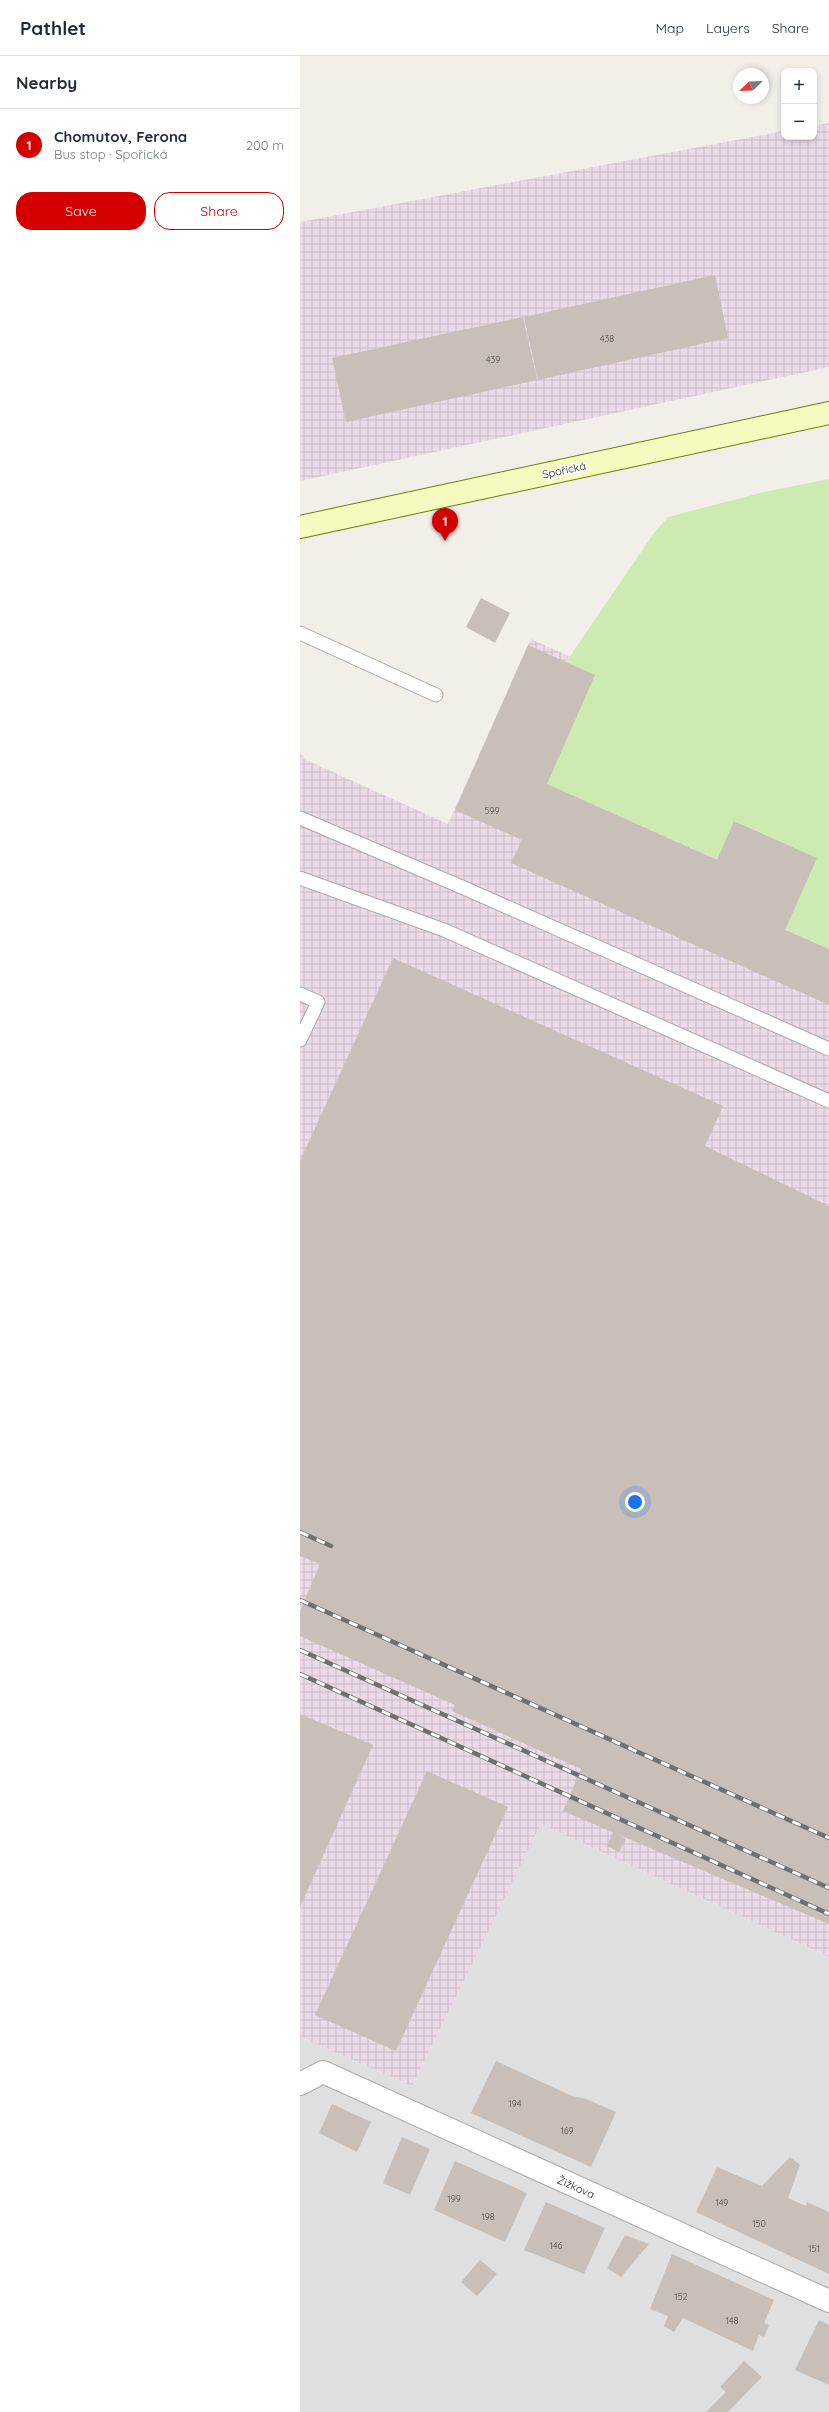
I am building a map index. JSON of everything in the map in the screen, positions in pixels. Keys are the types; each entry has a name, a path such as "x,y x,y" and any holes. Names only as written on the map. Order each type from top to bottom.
{"street":[{"name":"Spořická","path":"300,527 829,413"},
{"name":"Žižkova","path":"300,2084 323,2072 829,2301"}],"lane":[{"path":"300,633 436,695"},
{"path":"300,818 464,888 829,1049"},
{"path":"300,878 444,930 829,1101"},
{"path":"300,994 318,1002 300,1040"}],"shaded area":[{"path":"829,123 829,367 300,481 300,222 781,132 781,140 817,140 817,125"},
{"path":"531,639 569,656 566,662 595,675 723,856 738,823 817,858 788,930 829,949 829,1957 541,1824 412,2086 300,2037 300,753 304,759 448,824"},
{"path":"541,1824 829,1957 829,2412 300,2412 300,2037 412,2086"}],"green space":[{"path":"829,479 829,949 785,929 817,858 735,821 717,859 547,784 595,675 566,662 654,533 668,517 764,492"}],"building":[{"path":"715,275 728,338 538,380 524,317"},
{"path":"523,317 537,380 346,422 332,358"},
{"path":"481,598 510,613 495,643 466,627"},
{"path":"528,645 595,675 547,784 717,860 734,821 817,858 785,930 829,949 829,1005 511,863 522,840 455,810"},
{"path":"393,958 723,1106 705,1146 829,1206 829,1924 563,1811 581,1769 452,1711 455,1705 300,1636 300,1611 320,1564 300,1556 300,1161"},
{"path":"300,1714 373,1745 300,1907"},
{"path":"427,1771 508,1807 396,2051 315,2015"},
{"path":"613,1832 626,1839 619,1852 607,1846"},
{"path":"496,2061 572,2096 586,2099 616,2112 591,2167 471,2113"},
{"path":"332,2104 371,2122 357,2152 319,2133"},
{"path":"402,2137 430,2149 410,2195 383,2183"},
{"path":"790,2157 800,2165 788,2198 806,2206 807,2202 829,2212 829,2274 696,2212 717,2167 762,2186"},
{"path":"455,2161 527,2193 505,2242 434,2210"},
{"path":"546,2202 605,2228 584,2274 524,2250"},
{"path":"625,2235 649,2244 621,2277 607,2268"},
{"path":"672,2254 774,2300 764,2323 769,2325 764,2337 759,2335 753,2351 683,2318 674,2332 664,2326 668,2316 650,2309"},
{"path":"480,2260 497,2274 477,2296 461,2282"},
{"path":"819,2320 829,2325 829,2385 795,2370"},
{"path":"744,2361 762,2377 728,2412 706,2412 726,2392 720,2387"}],"railway":[{"path":"300,1532 331,1546"},
{"path":"300,1600 829,1838"},
{"path":"300,1650 829,1888"},
{"path":"300,1674 829,1914"}],"place":[{"name":"Chomutov, Ferona","path":"445,541"}]}
